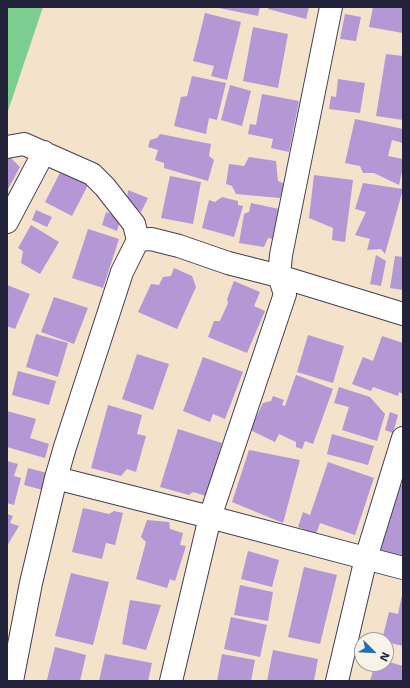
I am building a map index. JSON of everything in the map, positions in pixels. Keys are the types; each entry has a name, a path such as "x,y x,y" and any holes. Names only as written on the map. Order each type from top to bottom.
{"street":[{"path":"172,681 210,517 285,294 279,276 281,255 331,7"},
{"path":"7,147 24,144 92,174 105,187 134,224 138,240 122,272 56,478 31,583 12,681"},
{"path":"7,222 44,152"},
{"path":"138,240 151,239 179,246 228,263 279,276 403,314"},
{"path":"338,681 366,558 403,438"},
{"path":"56,478 403,568"}],"green space":[{"path":"7,7 43,7 7,114"}],"building":[{"path":"219,7 260,7 258,16"},
{"path":"269,7 309,7 306,19 268,9"},
{"path":"373,7 403,7 403,33 369,27"},
{"path":"205,13 241,22 227,80 211,76 214,66 193,61"},
{"path":"345,14 361,17 356,41 340,39"},
{"path":"253,27 288,34 278,88 243,81"},
{"path":"386,54 403,56 403,120 376,116"},
{"path":"192,76 226,83 217,120 209,118 206,134 174,126 181,97 187,96"},
{"path":"338,79 365,83 360,113 329,109 331,96 336,97"},
{"path":"230,85 251,91 242,126 221,120"},
{"path":"262,94 299,101 289,152 271,148 273,139 248,134 250,124 256,125"},
{"path":"355,119 403,129 403,143 392,140 388,156 403,159 403,167 399,185 374,173 363,173 360,166 345,163"},
{"path":"160,134 211,144 209,156 214,160 208,181 164,168 164,163 155,160 158,150 148,147 150,140 157,138"},
{"path":"9,156 20,167 7,191 7,160"},
{"path":"249,157 276,161 278,181 285,184 280,198 236,194 232,186 226,184 229,164 244,166"},
{"path":"63,167 90,181 72,216 45,202"},
{"path":"314,175 353,180 345,242 332,240 333,228 309,218"},
{"path":"170,176 201,182 193,224 161,218"},
{"path":"363,183 403,189 385,254 381,249 367,250 370,239 355,235 366,212 355,209"},
{"path":"128,190 148,198 141,212 127,200"},
{"path":"222,197 238,201 238,205 243,206 234,237 202,228 209,200 215,202"},
{"path":"251,203 279,209 273,239 268,238 264,247 239,243 244,214 249,212"},
{"path":"36,210 52,217 47,227 32,220"},
{"path":"106,212 121,217 117,231 102,225"},
{"path":"31,225 59,242 40,274 21,263 23,251 18,248"},
{"path":"88,229 119,239 103,288 72,278"},
{"path":"376,255 386,261 381,286 370,284"},
{"path":"395,256 403,257 403,290 390,288"},
{"path":"174,268 192,276 196,287 177,329 138,312 151,284 159,285 163,277 171,276"},
{"path":"234,281 260,292 254,306 265,311 247,353 208,337 214,321 220,321 228,303 227,299"},
{"path":"7,285 30,294 15,329 7,326"},
{"path":"54,297 88,308 74,344 41,332"},
{"path":"36,334 68,343 58,377 26,367"},
{"path":"308,335 344,346 333,383 297,372"},
{"path":"382,336 403,343 403,394 399,392 398,396 373,387 371,391 352,384 363,357 373,361"},
{"path":"137,354 169,364 153,410 122,399"},
{"path":"203,357 243,372 225,419 213,414 210,422 183,411"},
{"path":"18,371 56,381 49,405 12,395"},
{"path":"296,375 333,389 313,444 305,441 302,449 296,447 296,442 279,434 275,442 250,430 263,403 271,401 273,396 284,400 282,405 285,406"},
{"path":"339,387 370,397 385,414 377,441 342,430 349,407 334,403"},
{"path":"108,405 142,415 137,434 146,436 136,472 127,469 121,476 91,468"},
{"path":"7,411 36,419 30,438 49,444 45,458 7,447"},
{"path":"390,412 398,415 393,433 385,430"},
{"path":"178,429 222,443 206,496 193,492 189,495 160,487"},
{"path":"332,434 374,446 368,465 327,454"},
{"path":"249,450 300,460 283,523 232,502"},
{"path":"7,461 18,464 14,476 21,478 14,505 7,503"},
{"path":"328,462 374,478 355,535 320,523 316,534 298,527 303,512 310,515"},
{"path":"28,468 47,473 43,490 24,485"},
{"path":"396,483 403,485 403,560 382,555 376,545"},
{"path":"83,508 109,514 114,511 123,513 115,545 106,543 102,559 72,552"},
{"path":"7,514 13,516 10,523 19,526 7,546"},
{"path":"147,520 169,522 170,529 183,533 180,545 186,546 175,581 170,579 167,588 136,579 146,542 141,537"},
{"path":"248,551 279,560 272,587 241,579"},
{"path":"304,567 337,575 320,644 288,637"},
{"path":"71,573 109,582 93,645 55,636"},
{"path":"240,585 273,592 268,621 234,615"},
{"path":"402,595 403,646 394,644 394,632 384,632 389,612 398,614"},
{"path":"130,600 161,605 146,650 122,644"},
{"path":"231,617 267,625 260,657 224,649"},
{"path":"55,647 86,655 80,681 47,680"},
{"path":"273,650 318,659 314,681 267,681"},
{"path":"105,654 152,663 148,681 99,681"},
{"path":"222,654 255,660 251,681 217,681"},
{"path":"394,663 403,666 403,681 370,681 373,672 394,672"}]}
